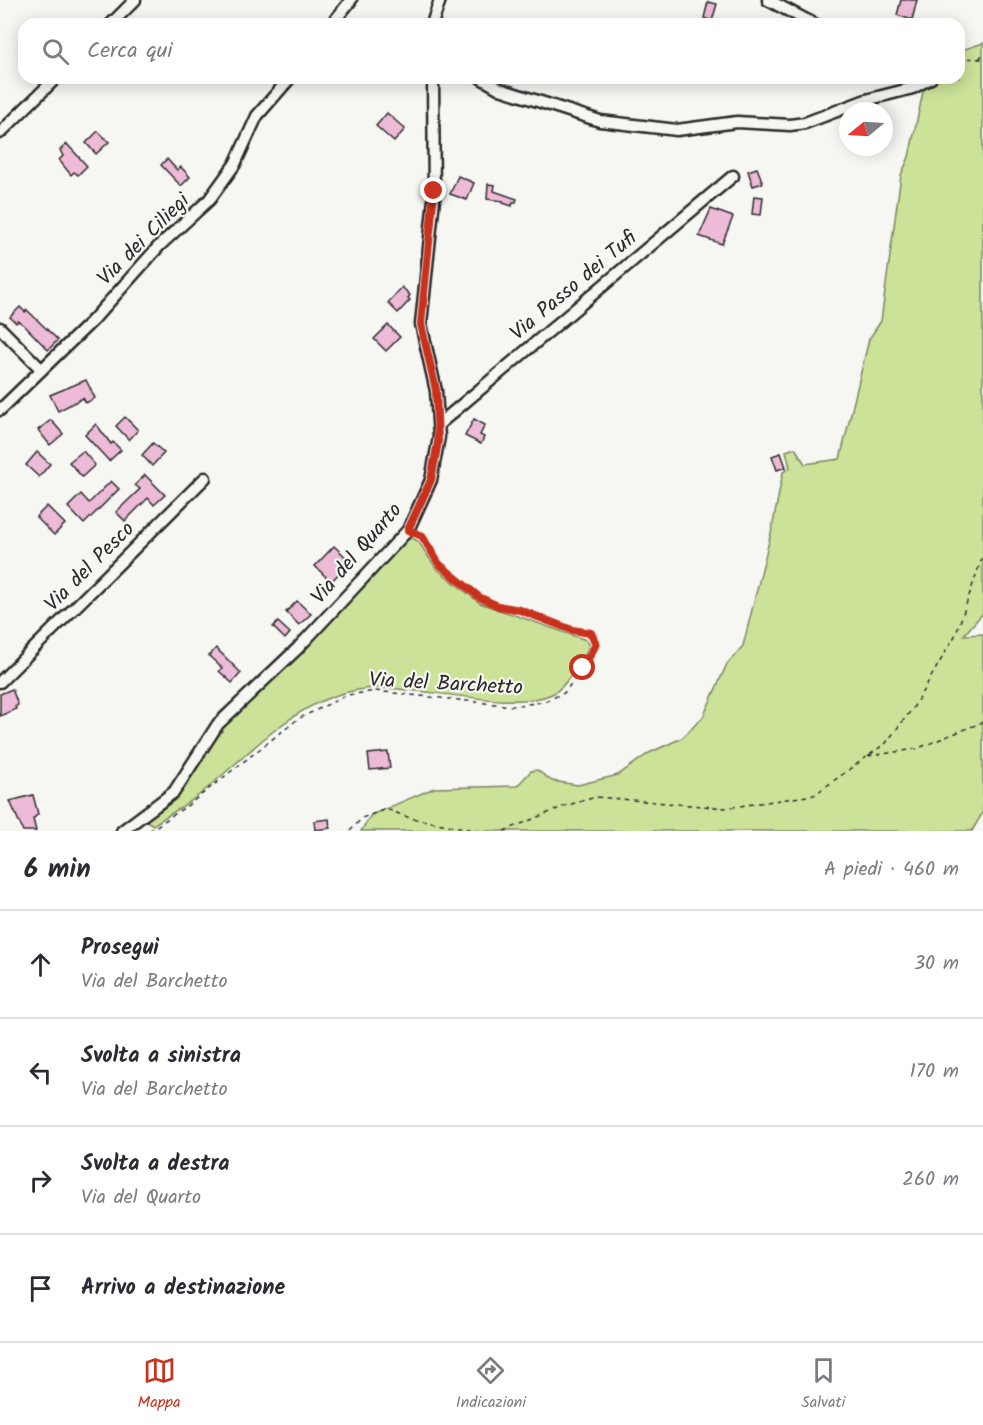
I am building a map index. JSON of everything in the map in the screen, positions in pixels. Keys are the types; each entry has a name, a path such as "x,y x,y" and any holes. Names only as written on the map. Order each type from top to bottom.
{"street":[{"path":"117,18 135,0"},
{"path":"337,18 351,0"},
{"path":"435,18 440,0"},
{"path":"768,0 802,18"},
{"path":"0,133 50,84"},
{"name":"Via dei Ciliegi","path":"0,410 93,320 160,245 209,200 237,160 257,116 285,84"},
{"name":"Via del Quarto","path":"122,831 174,792 218,724 304,642 408,530 416,516 433,471 439,424 436,390 421,324 434,199 433,84"},
{"path":"491,84 500,89 593,119 677,130 737,122 790,125 805,123 866,100 920,84"},
{"name":"Via Passo dei Tufi","path":"439,424 733,176"},
{"path":"0,328 41,369"},
{"name":"Via del Pesco","path":"0,682 205,478"}],"path":[{"path":"979,60 983,54"},
{"path":"965,59 983,59"},
{"name":"Via del Barchetto","path":"148,831 187,806 298,718 347,695 376,691 512,706 543,702 564,693 583,668 596,644 595,637 591,633 572,630 520,610 498,606 479,597 439,564 422,536 408,530"},
{"path":"504,831 565,806 596,797 726,808 814,795 886,742 913,708 956,634 983,555"},
{"path":"867,756 916,749 983,723"},
{"path":"350,831 362,818 386,809 410,818 480,831"}],"green space":[{"path":"983,43 983,613 964,635 983,634 983,812 972,831 361,831 371,815 434,788 517,786 531,771 537,770 552,781 578,785 618,775 649,753 682,738 703,717 727,664 743,646 772,529 783,472 790,468 786,451 795,448 805,464 840,459 869,339 881,321 901,175 909,157 925,84 965,84 965,49"},
{"path":"412,538 418,541 436,568 480,603 586,640 589,644 585,655 561,687 552,694 535,699 514,700 394,688 348,692 324,700 279,727 182,807 153,825 145,820 230,716 405,540"}],"building":[{"path":"901,0 917,0 912,18 897,15"},
{"path":"708,2 717,4 713,18 704,18"},
{"path":"387,113 405,129 394,142 376,126"},
{"path":"98,131 109,142 96,154 86,143"},
{"path":"67,144 87,166 78,175 74,172 71,175 59,160 63,156 60,150"},
{"path":"167,159 177,170 181,167 190,177 181,186 161,165"},
{"path":"757,168 763,183 753,186 748,171"},
{"path":"458,176 474,183 467,200 450,194"},
{"path":"488,184 495,185 494,191 517,199 516,202 513,202 512,206 503,201 487,199"},
{"path":"754,196 763,197 761,215 752,214"},
{"path":"711,209 733,217 722,244 699,236"},
{"path":"402,287 410,295 408,298 410,300 398,313 388,303"},
{"path":"20,307 25,312 27,310 58,340 48,350 24,325 18,321 16,323 10,317"},
{"path":"388,325 400,337 386,351 374,339"},
{"path":"86,380 95,398 86,403 83,398 58,411 50,395"},
{"path":"125,417 138,430 129,440 116,426"},
{"path":"474,419 485,425 480,435 484,437 481,444 465,436"},
{"path":"51,420 63,434 50,445 38,430"},
{"path":"96,424 111,444 113,442 121,450 109,461 85,435"},
{"path":"153,443 164,453 152,466 142,455"},
{"path":"83,451 95,465 82,477 69,462"},
{"path":"37,452 50,464 39,477 26,465"},
{"path":"781,453 786,467 777,470 772,456"},
{"path":"145,475 165,495 154,505 148,498 125,521 116,512 140,489 135,485"},
{"path":"111,481 119,489 84,524 68,507 81,494 89,503"},
{"path":"47,506 65,524 54,535 36,517"},
{"path":"334,546 350,561 331,582 315,566"},
{"path":"297,601 311,614 299,625 286,612"},
{"path":"278,622 290,633 285,639 273,627"},
{"path":"216,648 241,673 232,683 219,671 222,668 209,656"},
{"path":"12,689 18,705 16,709 0,716 0,694"},
{"path":"388,752 390,768 370,770 368,754"},
{"path":"33,795 38,814 33,819 36,831 23,831 10,801"},
{"path":"329,819 330,828 315,830 314,821"}],"route":[{"path":"434,191 421,331 439,409 438,442 431,480 408,530 422,536 439,564 479,597 498,606 520,610 572,630 591,633 595,637 596,644 583,668"}]}
